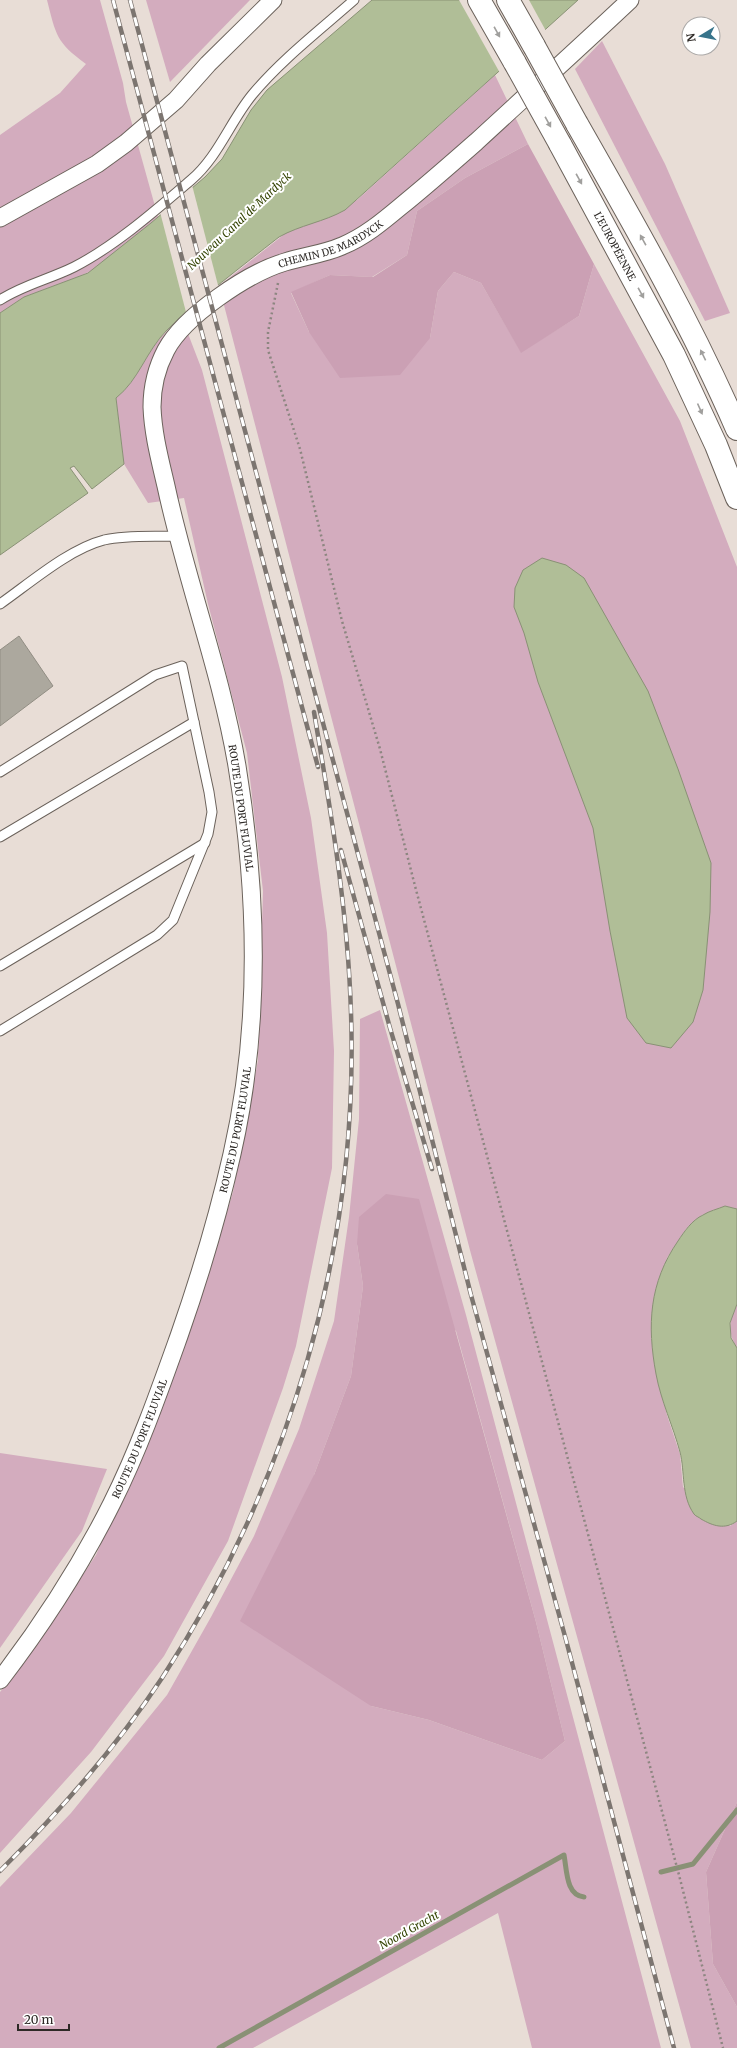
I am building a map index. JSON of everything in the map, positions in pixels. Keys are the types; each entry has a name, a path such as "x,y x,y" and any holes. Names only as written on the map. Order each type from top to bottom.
{"highway":[{"name":"L'EUROPÉENNE","path":"479,0 560,144 674,355 713,439 737,498"},
{"path":"508,0 675,300 718,385 737,429"}],"street":[{"path":"0,218 108,157 126,143 176,100 208,64 273,0"},
{"name":"CHEMIN DE MARDYCK","path":"177,536 152,414 153,392 161,361 177,334 223,294 250,277 282,263 337,248 371,230 453,162 630,0"},
{"name":"ROUTE DU PORT FLUVIAL","path":"0,1680 40,1624 75,1571 109,1510 141,1438 170,1362 202,1269 233,1152 239,1114 250,1040 253,984 252,896 247,838 237,767 223,700 177,536"}],"lane":[{"path":"0,300 21,288 74,267 94,255 129,230 191,180 207,163 244,106 260,86 354,0"},
{"path":"0,604 72,553 93,543 124,538 177,536"},
{"path":"0,772 155,675 182,666 211,802 211,822 205,843 173,920 169,926 158,935 0,1031"},
{"path":"0,837 194,722"},
{"path":"0,966 205,843"}],"path":[{"path":"282,263 268,332 268,350 300,449 342,621 380,749 415,886 679,1875 723,2048"}],"shaded area":[{"path":"47,0 100,0 123,83 126,102 158,217 97,268 76,278 24,297 0,313 0,135 60,93 86,64 69,50 59,37 55,30"},
{"path":"146,0 250,0 170,82"},
{"path":"602,41 665,164 730,313 705,321 575,69"},
{"path":"495,75 528,144 465,178 417,211 407,255 372,277 330,275 291,293 309,332 430,338 438,291 454,272 481,283 521,352 579,316 594,264 680,421 737,567 737,1209 725,1206 702,1215 686,1229 667,1258 651,1337 657,1375 667,1415 680,1454 683,1487 730,1526 737,1521 737,1802 706,1872 713,1964 737,2007 737,2048 691,2048 471,1254 219,286 287,232 357,200"},
{"path":"528,144 594,264 579,316 521,353 481,283 454,272 438,291 430,338 400,375 340,378 309,332 291,292 330,275 373,277 407,255 417,211 465,178"},
{"path":"182,318 202,370 282,677 311,818 327,933 334,1051 332,1168 296,1346 283,1388 228,1541 164,1656 91,1752 0,1853 0,1692 24,1663 96,1555 168,1390 209,1271 233,1192 258,1060 263,891 247,753 208,604 184,498 148,503 124,464 116,398 134,379 152,349 160,339"},
{"path":"380,1010 466,1315 661,2048 532,2048 498,1913 253,2048 0,2048 0,1887 71,1813 167,1695 254,1536 299,1429 334,1321 349,1217 359,1119 360,1019","holes":["357,1244 456,1331 536,1622 565,1741 542,1760 429,1720 371,1706 314,1475 351,1376 363,1286"]},
{"path":"386,1194 419,1199 536,1622 565,1741 542,1760 429,1720 371,1706 240,1621 314,1475 351,1376 363,1286 357,1244 359,1217"},
{"path":"737,1304 737,1348 730,1331 730,1326 732,1315"},
{"path":"0,1453 107,1469 82,1531 0,1648"},
{"path":"737,1802 737,2007 713,1964 706,1872"}],"water":[{"name":"Nouveau Canal de Mardyck","path":"372,0 578,0 345,210 329,218 295,229 279,237 207,294 167,330 153,347 131,383 116,398 124,464 92,489 74,466 70,468 88,493 0,555 0,313 24,297 88,273 151,223 205,177 222,159 251,110 267,90"},
{"path":"542,558 566,565 584,578 648,691 678,769 711,863 710,912 703,990 693,1022 671,1048 646,1043 627,1018 610,931 593,828 538,682 524,633 514,607 515,588 523,570"},
{"path":"725,1206 737,1209 737,1304 730,1323 731,1338 737,1348 737,1521 732,1524 719,1526 710,1524 695,1515 687,1499 682,1459 656,1374 653,1356 651,1321 656,1289 661,1273 668,1257 678,1241 689,1226 699,1217"}],"pier":[{"path":"459,0 529,0 546,31 500,73"},
{"path":"192,185 219,289 187,316 160,212"}],"building":[{"path":"19,636 53,686 0,726 0,650"}],"waterway":[{"name":"Noord Gracht","path":"661,1872 693,1864 737,1810"},
{"name":"Noord Gracht","path":"219,2048 564,1855 568,1881 574,1892 584,1897"}],"railway":[{"path":"113,0 318,767"},
{"path":"130,0 398,1004 471,1295 566,1640 674,2048"},
{"path":"0,1871 86,1778 126,1729 162,1678 207,1603 247,1524 280,1443 308,1360 328,1275 343,1188 350,1101 351,1013 346,937 338,862 314,712"},
{"path":"341,850 390,1028 432,1169"}]}
